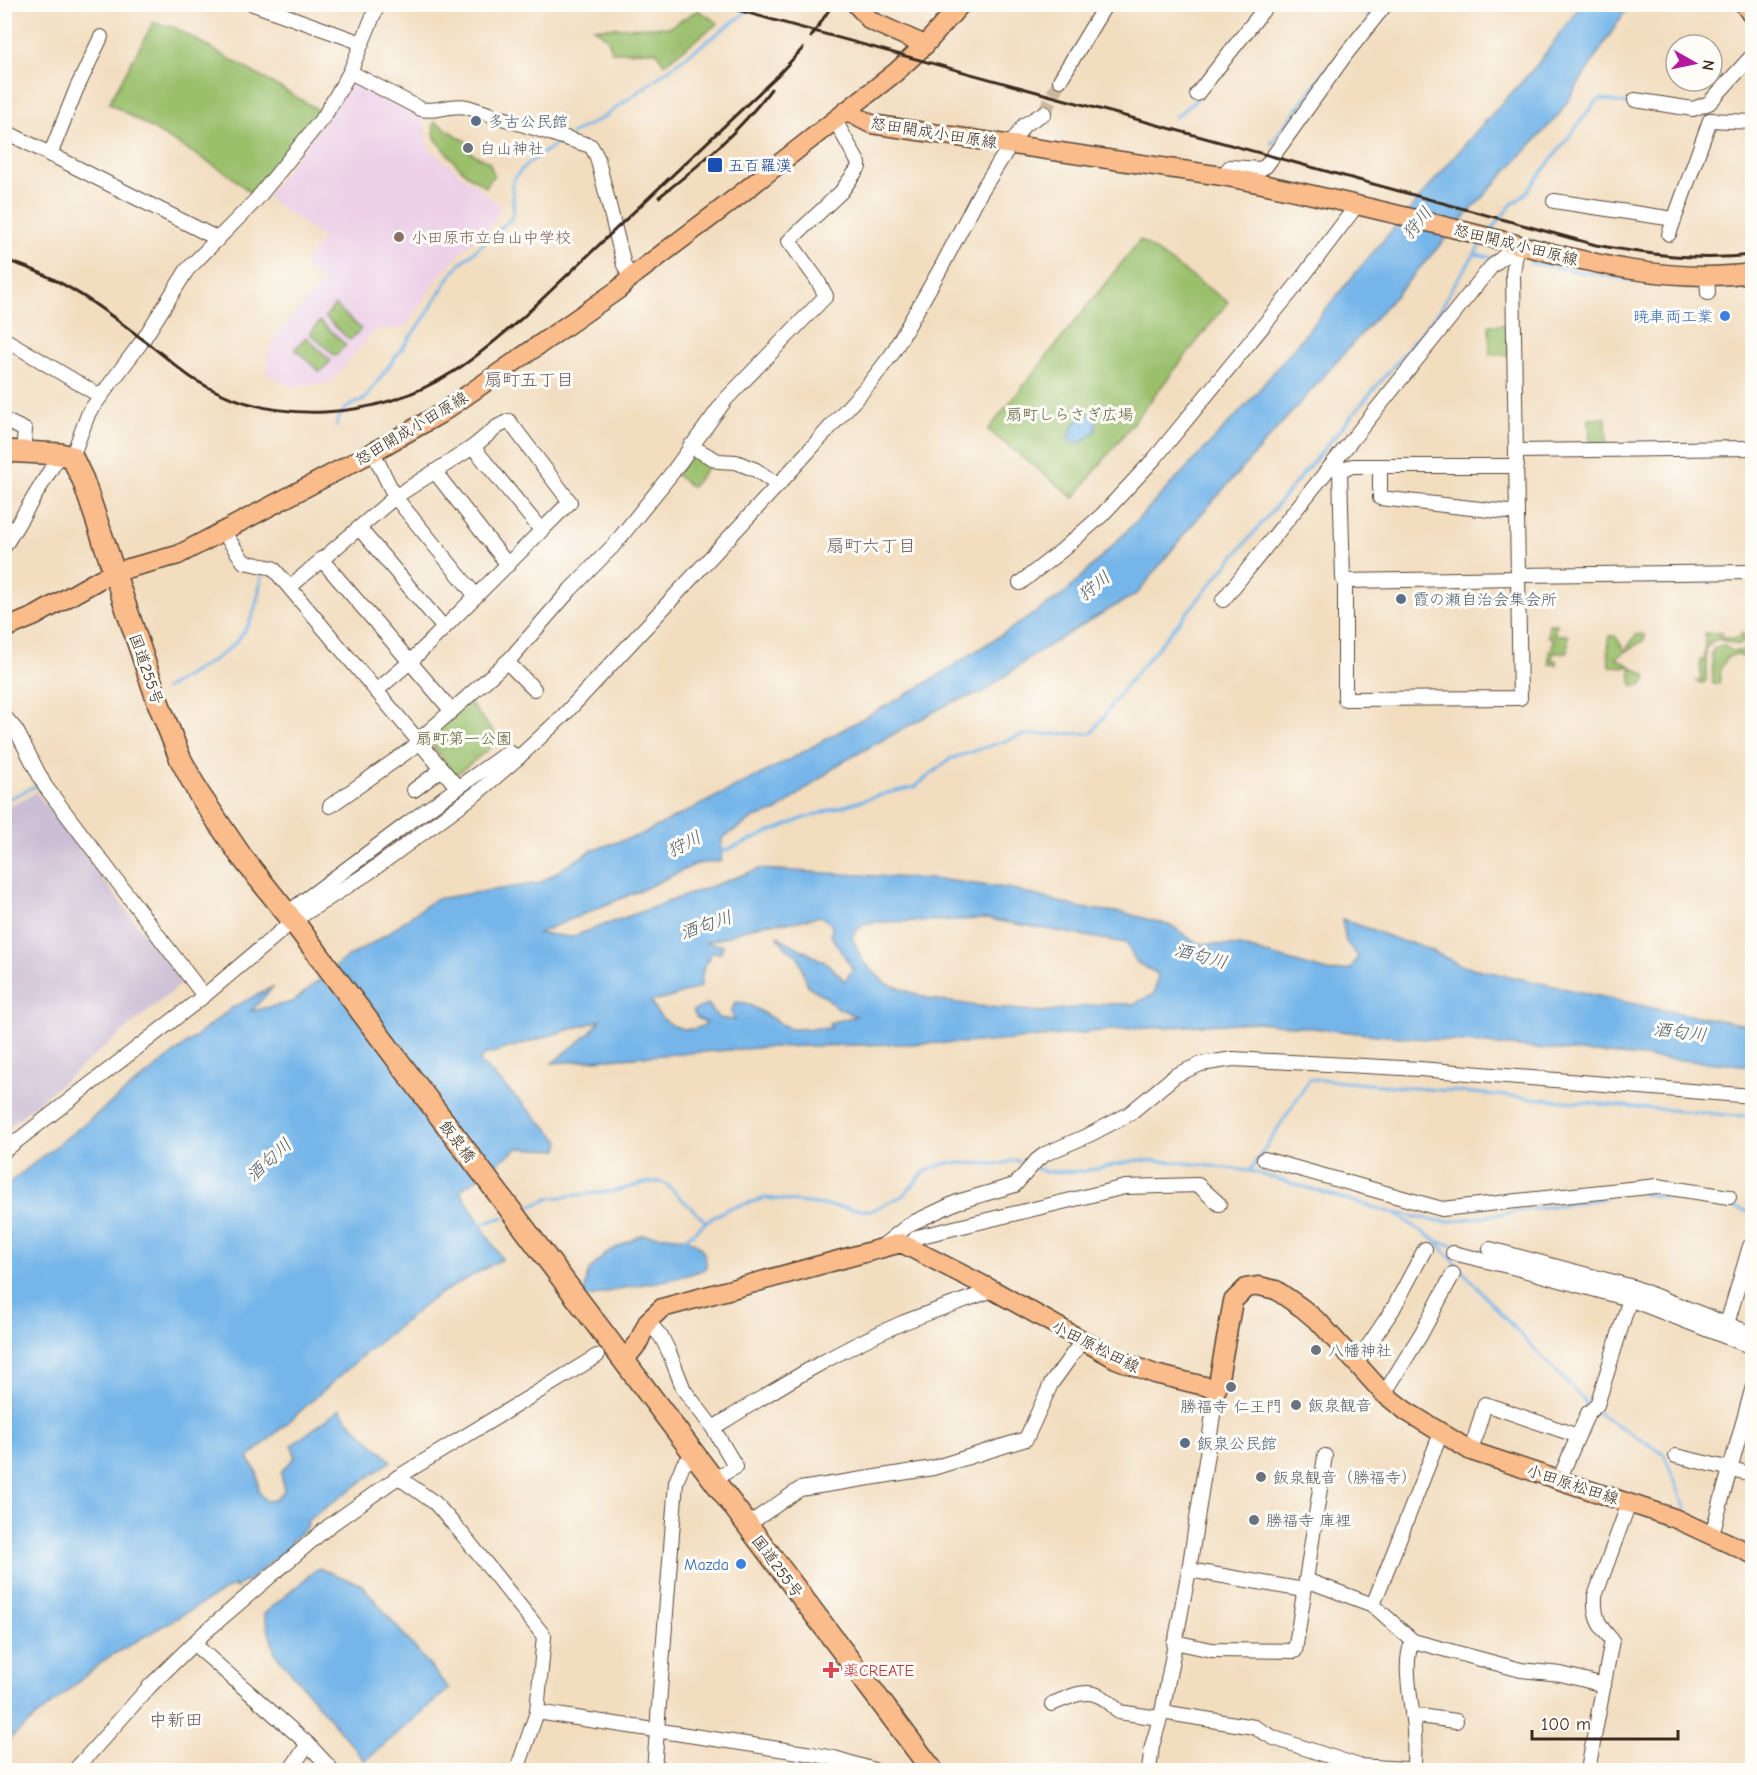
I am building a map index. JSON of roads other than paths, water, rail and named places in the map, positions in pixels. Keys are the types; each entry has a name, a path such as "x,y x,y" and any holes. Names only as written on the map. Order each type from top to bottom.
{"highway":[{"path":"1746,4 1752,13"},
{"path":"14,452 66,455"},
{"name":"国道255号","path":"66,455 83,480 158,702 180,758 199,794 235,847 289,917"},
{"name":"飯泉橋","path":"289,917 624,1361"},
{"name":"国道255号","path":"624,1361 932,1770"}],"main road":[{"path":"856,4 871,21 925,45"},
{"path":"841,116 896,72 925,45 960,4"},
{"name":"怒田開成小田原線","path":"4,629 35,616 100,579 178,555 440,414 619,288 841,116 871,124 1222,176 1362,206 1626,270 1707,283 1752,273"},
{"path":"624,1361 638,1342 648,1321 662,1308 877,1249 901,1243 909,1246"},
{"name":"小田原松田線","path":"909,1246 1116,1359 1155,1374 1217,1389 1233,1300 1246,1288 1259,1286 1276,1290 1320,1323 1384,1394 1406,1411 1471,1451 1629,1503 1712,1534 1752,1554"}],"street":[{"path":"253,4 362,42"},
{"path":"4,547 66,455 89,412 143,340 187,270 256,200 325,115 350,72 378,4"},
{"path":"1060,80 1106,4"},
{"path":"1222,176 1230,167 1260,169 1266,166 1346,54 1386,4"},
{"path":"1197,94 1263,7"},
{"path":"50,155 76,90 101,37"},
{"path":"1635,100 1693,109 1709,104 1752,56"},
{"path":"350,72 427,111 460,105 591,146 595,153 624,265 630,278"},
{"path":"289,917 368,873 477,793 519,758 563,716 869,384 892,354 980,193 1011,144 1024,125 1044,112"},
{"path":"330,806 420,741 451,710 507,662 571,589 614,545 672,473 726,399 826,296 789,241 841,192 859,167 841,116"},
{"path":"1669,234 1710,120 1752,122"},
{"path":"4,131 218,239"},
{"path":"1554,201 1674,219"},
{"path":"1020,582 1061,551 1102,515 1155,458 1362,206"},
{"path":"1340,464 1343,579 1345,581 1345,699 1520,698 1513,274 1517,245"},
{"path":"1223,600 1340,464 1491,267 1517,245"},
{"path":"4,341 6,340 100,396"},
{"path":"4,420 25,430 14,452"},
{"path":"290,587 395,497 509,421 570,502 410,662 376,691"},
{"path":"690,446 718,461 736,462 756,470 778,485"},
{"path":"473,447 541,530"},
{"path":"1517,451 1752,448"},
{"path":"373,452 395,497 476,596"},
{"path":"1340,464 1517,466"},
{"path":"1380,466 1380,498 1518,513"},
{"path":"435,472 508,565"},
{"path":"358,528 444,628"},
{"path":"222,530 244,562 273,568 458,788"},
{"path":"321,559 451,710"},
{"path":"1345,581 1752,572"},
{"path":"507,662 534,689"},
{"path":"4,716 16,730 45,786 204,996"},
{"path":"4,1151 204,996 289,917 408,823 507,752 519,758"},
{"path":"414,790 442,770"},
{"path":"877,1249 910,1224 957,1202 1015,1185 1033,1165 1130,1114 1176,1075 1201,1064 1233,1059 1420,1069 1752,1096"},
{"path":"1264,1159 1442,1209 1656,1186 1729,1197"},
{"path":"909,1246 917,1237 1125,1187 1198,1185 1219,1204"},
{"path":"1727,1324 1750,1246"},
{"path":"1356,1364 1393,1309 1425,1249"},
{"path":"1490,1249 1518,1262"},
{"path":"1453,1253 1518,1262 1631,1293 1752,1334"},
{"path":"1384,1394 1421,1334 1453,1274"},
{"path":"713,1428 795,1378 876,1335 993,1290"},
{"path":"1631,1293 1752,1347"},
{"path":"1559,1480 1578,1436 1593,1409 1631,1293"},
{"path":"648,1321 662,1338 684,1390 713,1428 736,1467 712,1479"},
{"path":"747,1525 800,1489 933,1468 1026,1439 1051,1384 1082,1341"},
{"path":"75,1770 150,1686 203,1634 329,1526 398,1477 597,1356"},
{"path":"1149,1770 1189,1570 1217,1389"},
{"path":"1712,1534 1752,1390"},
{"path":"1471,1451 1485,1404 1578,1436"},
{"path":"1373,1605 1441,1433"},
{"path":"654,1770 675,1482 683,1465 695,1455"},
{"path":"1174,1642 1212,1650 1295,1651 1325,1456"},
{"path":"1676,1456 1752,1474"},
{"path":"398,1477 435,1503 463,1534 544,1636 537,1712 517,1770"},
{"path":"1588,1770 1612,1640 1599,1626 1594,1609 1595,1596 1629,1503"},
{"path":"1189,1570 1305,1585 1373,1605 1413,1641 1521,1670 1561,1674 1604,1685"},
{"path":"1052,1704 1079,1692 1098,1695 1111,1703 1119,1712 1254,1727 1274,1738 1359,1766 1417,1770 1408,1687 1409,1647 1413,1641"},
{"path":"194,1644 309,1744 332,1770"},
{"path":"537,1712 834,1758 874,1770"},
{"path":"1412,1715 1456,1721"},
{"path":"290,1770 309,1744"}],"water":[{"path":"1581,5 1629,5 1558,116 1489,190 1189,528 1138,593 1035,654 983,692 950,703 839,764 777,811 754,818 722,838 721,861 696,864 646,888 538,933 571,937 759,869 944,880 1012,889 1081,908 1125,913 1172,926 1196,943 1239,946 1331,972 1351,969 1358,956 1346,942 1342,919 1404,942 1417,944 1463,966 1657,1009 1752,1026 1752,1066 1367,1034 1258,1022 1111,1030 988,1042 769,1047 552,1063 590,1033 601,1020 485,1055 479,1061 560,1141 558,1150 518,1148 460,1191 502,1259 436,1296 362,1356 248,1458 257,1472 259,1492 266,1501 275,1500 284,1491 281,1472 295,1457 292,1445 340,1409 346,1418 391,1461 307,1521 308,1526 291,1541 292,1544 246,1583 244,1581 236,1588 234,1585 107,1658 5,1743 5,1186 232,1008 274,986 251,1011 293,1002 343,960 381,938 435,899 540,883 592,850 640,835 783,763 925,684 1063,595 1249,402 1473,135 1537,65","holes":["821,916 832,925 831,936 853,969 845,981 828,964 777,936 786,948 798,956 808,986 825,996 834,1006 856,1016 829,1023 831,1028 790,1029 746,1003 735,1002 731,1013 735,1020 718,1018 708,1004 693,1011 697,1018 707,1023 691,1029 674,1026 660,1016 655,1009 651,1001 669,998 701,987 702,973 707,960 712,952 721,953 723,945 704,943 768,923 793,922","987,919 1126,943 1136,962 1158,974 1154,994 1134,1004 1103,1004 1042,1012 930,999 885,983 862,961 852,937 862,925 871,922"]},
{"path":"1091,414 1097,416 1096,431 1084,441 1073,443 1069,439 1073,426 1082,417"},
{"path":"641,1235 684,1238 693,1242 705,1256 706,1268 674,1279 583,1298 588,1272 606,1253"},
{"path":"318,1568 362,1585 449,1689 365,1761 275,1653 264,1614"}],"waterway":[{"path":"571,134 604,117 744,14 752,4"},
{"path":"1367,17 1377,4"},
{"path":"1271,144 1330,65"},
{"path":"1175,117 1197,99"},
{"path":"1491,231 1511,205 1525,194 1594,104 1601,99 1632,105"},
{"path":"336,426 346,409 364,400 425,317 460,264 511,219 514,207 512,186 518,173 561,141"},
{"path":"719,853 804,818 915,787 950,759 1023,735 1092,733 1123,689 1441,309 1450,291 1482,243"},
{"path":"1475,254 1491,257"},
{"path":"1530,263 1630,280 1703,287"},
{"path":"1712,286 1752,282"},
{"path":"165,689 219,656 243,633 252,617 258,598 261,573"},
{"path":"4,801 38,785"},
{"path":"1250,1171 1310,1079 1739,1116 1752,1114"},
{"path":"521,1210 551,1198 615,1191 649,1182 659,1182 666,1184 706,1222 727,1209 766,1198 871,1211 904,1195 924,1172 946,1163 1002,1164 1015,1160 1027,1164"},
{"path":"1036,1168 1046,1172 1085,1171 1137,1160 1177,1162 1250,1171 1393,1213 1446,1222 1606,1198"},
{"path":"1643,1194 1724,1204 1752,1213"},
{"path":"1397,1215 1435,1240 1500,1313 1589,1406"},
{"path":"479,1225 504,1217"},
{"path":"685,1239 706,1222"},
{"path":"1436,1241 1488,1254"},
{"path":"1596,1412 1664,1454 1687,1512"}],"tunnel":[{"path":"1044,113 1060,80"}],"railway":[{"path":"715,4 1596,245 1674,256 1752,255"},
{"path":"811,37 833,4"},
{"path":"4,260 26,267 67,286 123,324 190,377 226,395 258,406 291,411 325,412 358,408 391,400 423,388 453,372 521,319 779,74 803,48"},
{"path":"659,197 719,147 771,89"}],"place":[{"name":"多古公民館","path":"476,121"},
{"name":"白山神社","path":"468,148"},
{"name":"五百羅漢","path":"715,165"},
{"name":"小田原市立白山中学校","path":"399,237"},
{"name":"暁車両工業","path":"1725,316"},
{"name":"霞の瀬自治会集会所","path":"1401,599"},
{"name":"八幡神社","path":"1316,1350"},
{"name":"勝福寺 仁王門","path":"1231,1387"},
{"name":"飯泉観音","path":"1296,1405"},
{"name":"飯泉公民館","path":"1185,1443"},
{"name":"飯泉観音（勝福寺）","path":"1261,1477"},
{"name":"勝福寺 庫裡","path":"1254,1520"},
{"name":"Mazda","path":"741,1564"},
{"name":"薬CREATE","path":"831,1670"}],"district":[{"name":"扇町五丁目","path":"529,380"},
{"name":"扇町六丁目","path":"871,546"},
{"name":"中新田","path":"176,1720"}],"water label":[{"name":"狩川","path":"1417,223"},
{"name":"狩川","path":"1094,586"},
{"name":"狩川","path":"684,844"},
{"name":"酒匂川","path":"706,925"},
{"name":"酒匂川","path":"1201,956"},
{"name":"酒匂川","path":"1680,1032"},
{"name":"酒匂川","path":"269,1160"}],"park label":[{"name":"扇町しらさぎ広場","path":"1070,414"},
{"name":"扇町第一公園","path":"464,738"}]}
